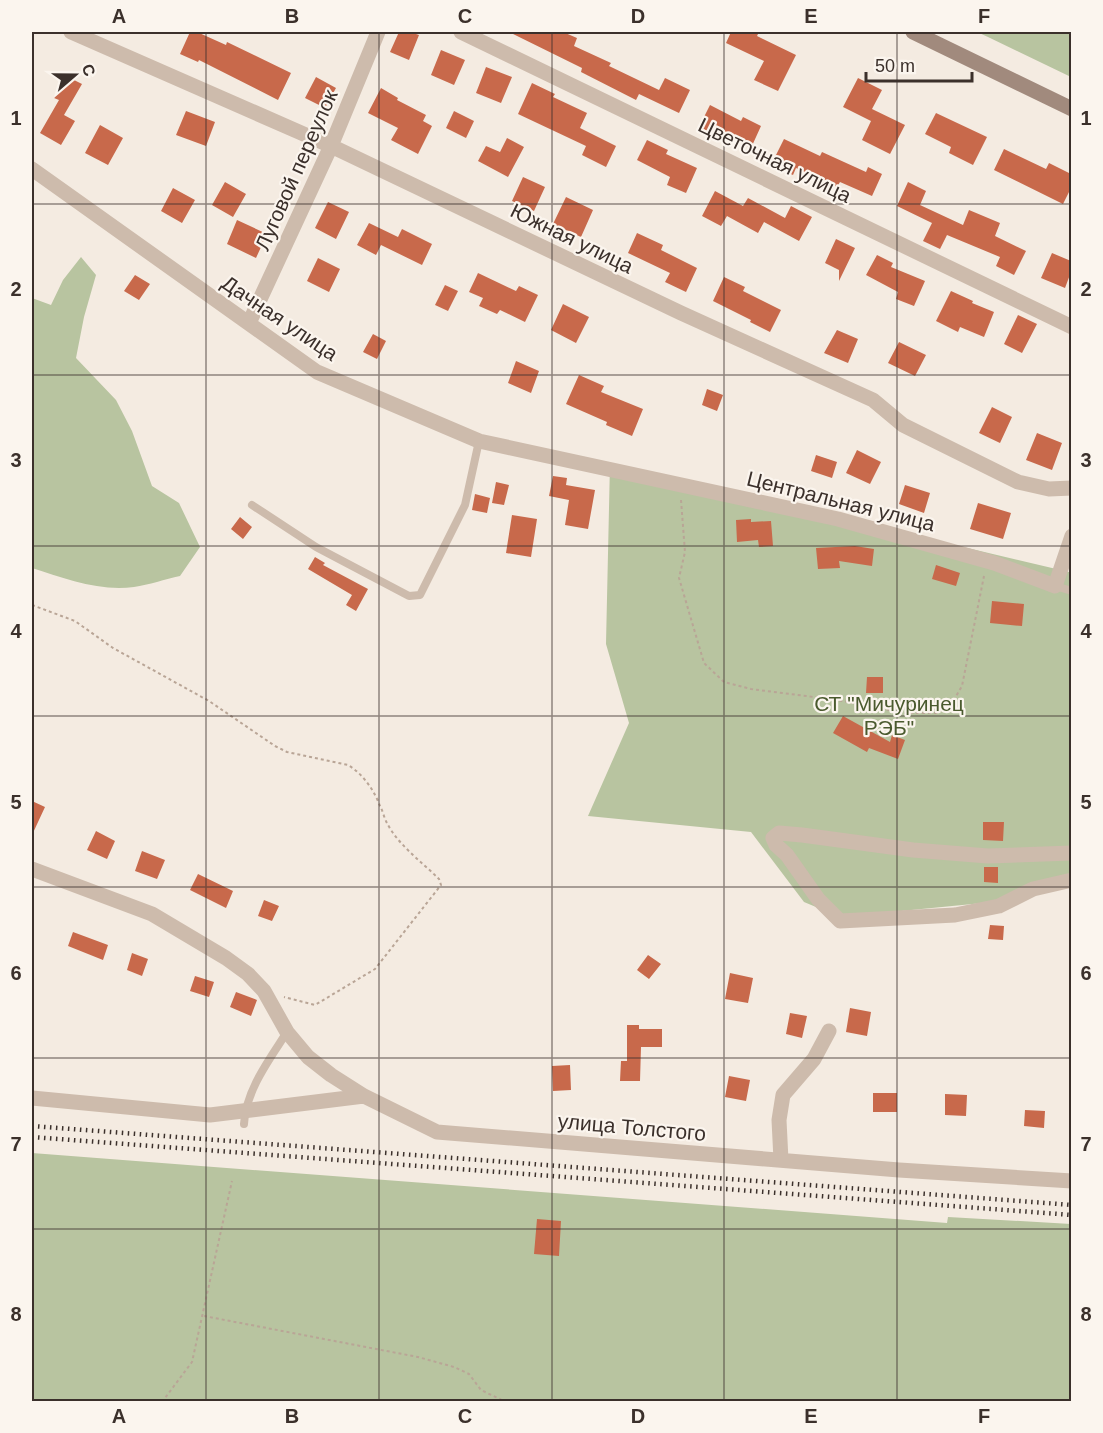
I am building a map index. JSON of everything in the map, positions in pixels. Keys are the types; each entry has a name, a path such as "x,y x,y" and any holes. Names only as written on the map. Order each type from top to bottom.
{"main road":[{"path":"913,32 935,36 1071,109"}],"street":[{"name":"Южная улица","path":"72,32 331,146 681,313 873,400 903,425 1018,482 1049,489 1071,488"},
{"name":"Луговой переулок","path":"249,324 331,146 378,32"},
{"name":"Цветочная улица","path":"461,32 1071,327"},
{"name":"Дачная улица","path":"32,169 317,372 479,441 607,468"},
{"name":"Центральная улица","path":"607,468 838,519 987,561 1055,586"},
{"path":"1055,586 1071,536"},
{"path":"1071,853 988,856 913,850 779,833 774,838 776,845 787,855 818,899 840,921 955,915 999,906 1033,889 1071,880"},
{"name":"улица Толстого","path":"32,869 152,914 226,958 248,974 264,991 287,1032 308,1057 364,1096 437,1132 899,1170 1071,1181"},
{"path":"781,1160 779,1120 783,1095 814,1059 828,1031"},
{"path":"32,1098 244,1117 364,1096"}],"lane":[{"path":"252,505 316,547 409,596 420,595 465,505 479,441"},
{"path":"1055,586 1071,591"},
{"path":"244,1117 254,1085 287,1032"}],"path":[{"path":"679,484 685,552 679,578 704,663 724,682 905,713 937,713 952,703 962,686 987,561"},
{"path":"32,605 75,621 113,648 209,701 275,746 287,752 348,765 356,770 370,786 387,824 405,846 439,879 441,885 375,969 315,1005 264,991"},
{"path":"162,1401 192,1362 232,1181"},
{"path":"204,1316 418,1357 454,1367 470,1374 481,1390 506,1401"}],"green space":[{"path":"977,32 1071,32 1071,77 988,37"},
{"path":"81,257 96,275 84,317 76,358 116,400 132,431 152,486 179,503 200,547 180,576 140,586 108,588 95,586 32,568 32,298 51,305 63,280"},
{"name":"СТ \"Мичуринец РЭБ\"","path":"610,463 1069,572 1071,566 1071,875 993,902 840,917 804,902 751,832 588,816 629,723 606,644"},
{"path":"32,1153 947,1223 948,1217 1071,1224 1071,1401 32,1401"}],"building":[{"path":"190,32 197,32 226,45 227,42 291,73 278,100 199,60 198,62 180,54"},
{"path":"399,32 419,35 409,60 390,52"},
{"path":"509,32 563,32 577,38 574,46 611,63 609,66 659,90 665,78 690,90 679,113 639,94 636,100 581,72 582,68"},
{"path":"731,32 759,32 757,36 796,55 778,91 754,80 764,61 726,43"},
{"path":"441,50 465,60 454,85 431,75"},
{"path":"486,67 512,77 501,103 476,93"},
{"path":"66,76 82,84 64,115 75,121 61,145 40,133 59,100 54,98"},
{"path":"316,77 336,88 325,108 305,98"},
{"path":"858,78 882,90 872,109 905,125 890,154 862,140 871,121 843,107"},
{"path":"532,83 555,94 553,97 587,113 580,128 616,146 606,167 582,155 586,146 518,114"},
{"path":"381,88 398,98 397,100 426,115 423,121 432,126 418,154 391,140 398,128 368,113"},
{"path":"710,105 741,121 743,117 761,126 751,148 720,132 718,136 699,127"},
{"path":"186,111 215,122 206,146 176,135"},
{"path":"454,111 474,121 466,138 446,128"},
{"path":"936,113 987,137 973,165 949,153 951,147 925,134"},
{"path":"100,125 123,138 108,165 85,153"},
{"path":"507,138 524,147 508,177 478,161 486,146 500,152"},
{"path":"784,139 820,156 822,152 866,172 868,167 882,174 872,196 840,182 837,187 796,168 793,175 771,165"},
{"path":"647,140 668,150 666,154 697,168 686,193 667,185 670,177 637,160"},
{"path":"1004,149 1046,169 1049,163 1071,174 1071,188 1063,204 994,170"},
{"path":"523,177 545,187 534,211 512,201"},
{"path":"225,182 246,194 233,217 212,205"},
{"path":"908,182 926,191 920,205 963,225 969,210 1000,223 995,236 1026,251 1014,275 996,266 1000,257 947,235 940,249 923,241 932,223 897,206"},
{"path":"173,188 195,200 182,223 161,211"},
{"path":"715,191 743,206 748,198 785,218 791,206 812,217 799,241 764,222 758,233 727,216 721,226 702,216"},
{"path":"566,197 593,210 581,237 553,224"},
{"path":"328,202 349,212 336,239 315,228"},
{"path":"237,220 267,234 256,258 227,244"},
{"path":"369,223 398,237 402,229 432,244 422,265 381,245 376,255 357,245"},
{"path":"637,233 663,245 661,250 697,268 686,292 665,282 670,273 628,253"},
{"path":"836,239 855,248 839,281 839,270 825,263"},
{"path":"1052,253 1071,261 1071,272 1065,288 1041,278"},
{"path":"877,255 893,263 891,267 925,281 914,306 896,299 898,292 866,275"},
{"path":"318,258 340,269 329,292 307,281"},
{"path":"478,273 516,291 519,286 538,295 525,322 500,310 497,314 479,306 483,298 469,292"},
{"path":"135,275 150,284 139,300 124,291"},
{"path":"724,277 745,287 743,291 781,310 770,332 713,301"},
{"path":"445,285 458,291 448,311 435,305"},
{"path":"951,291 994,312 984,337 960,327 958,332 936,321"},
{"path":"563,304 589,317 576,343 551,330"},
{"path":"1018,315 1037,324 1022,353 1004,344"},
{"path":"837,330 858,339 848,363 824,353"},
{"path":"373,334 386,341 377,359 363,352"},
{"path":"899,342 926,355 915,376 888,363"},
{"path":"516,361 539,371 531,393 508,383"},
{"path":"579,375 604,386 601,392 643,409 632,436 566,404"},
{"path":"707,389 723,395 717,411 702,405"},
{"path":"992,407 1012,417 1000,443 979,433"},
{"path":"1037,433 1062,443 1052,470 1026,460"},
{"path":"857,450 881,462 870,484 846,473"},
{"path":"816,455 837,462 832,478 811,471"},
{"path":"553,476 567,478 566,485 595,490 588,529 565,525 569,500 549,496"},
{"path":"496,482 509,485 504,505 492,503"},
{"path":"905,485 930,493 924,513 899,504"},
{"path":"475,494 490,498 487,513 472,510"},
{"path":"978,503 1011,513 1003,539 970,529"},
{"path":"512,515 537,519 531,557 506,553"},
{"path":"240,517 252,527 243,539 231,529"},
{"path":"751,519 751,522 771,521 773,546 759,547 758,540 737,542 736,520"},
{"path":"855,546 874,549 872,566 839,561 840,568 818,569 816,548"},
{"path":"315,557 325,563 323,565 368,589 356,611 346,605 352,595 308,569"},
{"path":"936,565 960,573 956,586 932,579"},
{"path":"992,601 1024,604 1022,626 990,623"},
{"path":"867,677 883,677 883,693 866,693"},
{"path":"843,716 890,742 892,735 905,740 898,759 869,748 867,752 833,733"},
{"path":"32,801 45,807 32,835"},
{"path":"983,822 1004,822 1003,841 983,840"},
{"path":"96,831 115,841 107,859 87,850"},
{"path":"142,851 165,860 157,879 135,871"},
{"path":"984,867 998,867 998,883 984,882"},
{"path":"198,874 233,891 226,908 190,890"},
{"path":"264,900 279,906 272,921 258,916"},
{"path":"990,925 1004,926 1003,940 988,939"},
{"path":"73,932 108,945 103,960 68,946"},
{"path":"132,953 148,959 142,976 127,970"},
{"path":"648,955 661,964 649,979 637,970"},
{"path":"730,973 753,978 748,1003 725,999"},
{"path":"195,976 214,982 209,997 190,991"},
{"path":"236,992 257,1000 251,1016 230,1007"},
{"path":"850,1008 871,1012 867,1036 846,1032"},
{"path":"790,1013 807,1016 802,1038 786,1034"},
{"path":"627,1025 639,1025 639,1029 662,1029 662,1047 641,1047 640,1081 620,1081 621,1061 627,1061"},
{"path":"570,1065 571,1090 553,1091 552,1066"},
{"path":"729,1076 750,1080 746,1101 725,1097"},
{"path":"873,1093 897,1093 897,1112 873,1112"},
{"path":"945,1094 967,1095 966,1116 945,1115"},
{"path":"1025,1110 1045,1111 1044,1128 1024,1126"},
{"path":"537,1219 561,1221 559,1256 534,1254"}],"railway":[{"path":"32,1126 1072,1205"},
{"path":"32,1137 1072,1215"}]}
